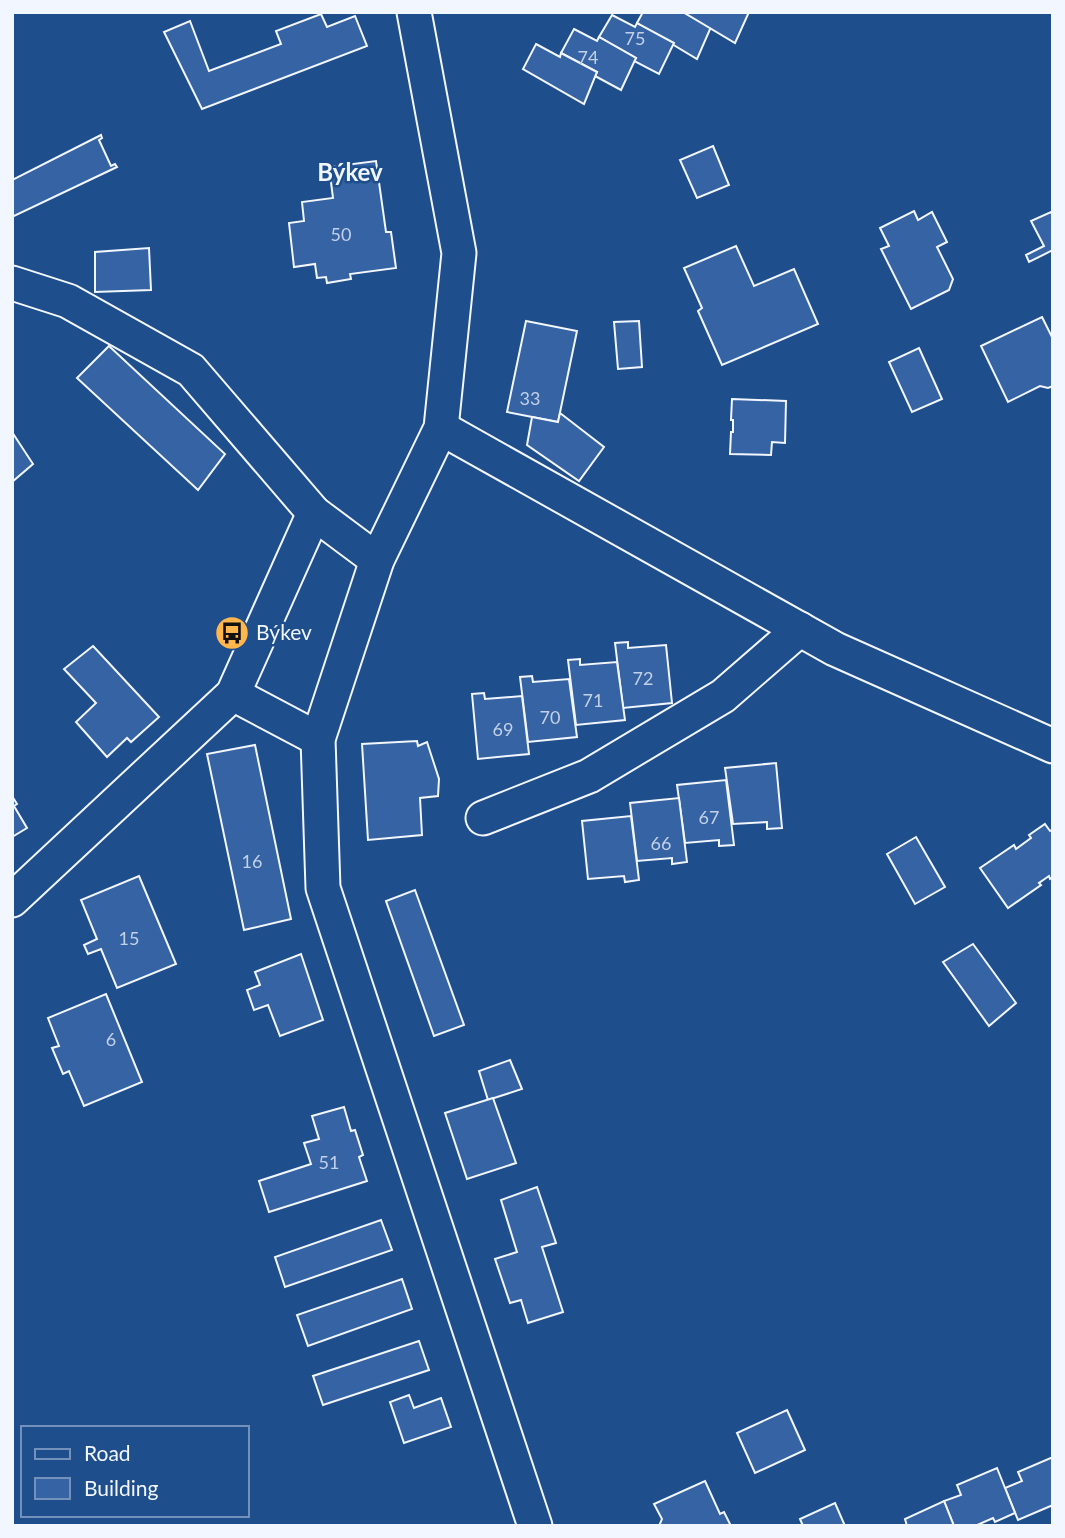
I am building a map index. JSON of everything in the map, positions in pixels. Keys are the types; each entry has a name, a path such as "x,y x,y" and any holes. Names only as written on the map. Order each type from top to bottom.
{"street":[{"path":"414,12 459,253 441,428 377,560 318,739 323,888 535,1526"},
{"path":"12,284 68,301 191,370 314,513 377,560"},
{"path":"441,428 835,649 1053,746"},
{"path":"12,900 233,694 314,513"},
{"path":"483,818 589,776 723,696 800,629"},
{"path":"233,694 318,739"}],"building":[{"path":"643,12 683,12 711,27 697,59 637,23"},
{"path":"683,12 749,12 735,43"},
{"path":"321,14 327,27 355,16 367,46 202,109 164,32 190,21 209,71 281,44 276,31"},
{"path":"612,15 635,27 637,23 674,43 659,74 599,37"},
{"path":"574,29 597,41 599,37 636,58 621,90 595,76 597,72 561,53"},
{"path":"536,44 560,57 561,53 597,72 584,104 523,69"},
{"path":"101,135 99,140 111,166 115,164 117,167 12,217 12,180"},
{"path":"713,146 729,185 697,198 680,160"},
{"path":"376,161 386,232 391,232 396,268 350,274 351,279 327,283 326,277 317,278 315,264 294,267 289,223 304,221 302,202 333,198 329,167"},
{"path":"914,211 918,220 932,212 947,242 937,247 953,279 949,290 911,309 881,249 889,246 880,228"},
{"path":"1051,212 1053,250 1029,262 1026,255 1044,246 1031,221"},
{"path":"736,246 754,286 794,269 818,324 722,365 698,311 702,308 684,268"},
{"path":"149,248 151,290 95,292 95,252"},
{"path":"1042,317 1053,339 1053,386 1040,386 1008,402 981,346"},
{"path":"526,321 577,331 558,422 507,412"},
{"path":"639,321 642,367 618,369 614,322"},
{"path":"109,346 225,454 198,490 77,378"},
{"path":"919,348 942,399 912,412 889,362"},
{"path":"732,399 786,401 785,443 772,442 771,455 730,454 733,432"},
{"path":"560,413 604,447 579,481 527,445 532,417 558,422"},
{"path":"12,432 33,464 12,482"},
{"path":"628,642 628,648 666,645 672,703 623,708 615,643"},
{"path":"93,646 159,717 131,742 127,738 107,757 76,722 96,703 64,669"},
{"path":"580,659 580,665 617,662 625,720 576,725 568,660"},
{"path":"532,676 533,682 569,679 577,737 528,742 520,677"},
{"path":"484,693 485,699 522,696 529,754 478,759 472,694"},
{"path":"417,741 418,746 427,742 439,779 438,796 420,798 422,835 368,840 362,744"},
{"path":"255,745 291,919 244,930 207,754"},
{"path":"776,763 782,828 767,829 767,822 733,824 725,768"},
{"path":"726,780 734,845 719,846 719,840 685,843 677,785"},
{"path":"12,796 17,804 14,806 27,828 12,837"},
{"path":"679,798 687,862 672,864 672,858 637,861 630,803"},
{"path":"631,816 639,880 625,882 624,876 588,879 582,821"},
{"path":"1045,824 1050,831 1053,829 1053,877 1050,879 1049,876 1039,883 1041,885 1008,908 980,868 1014,845 1016,849 1031,838 1029,835"},
{"path":"916,837 945,887 915,904 887,854"},
{"path":"139,876 176,964 117,988 101,949 88,954 84,945 97,939 81,900"},
{"path":"415,890 464,1025 434,1036 386,901"},
{"path":"973,944 1016,1003 989,1026 943,962"},
{"path":"301,954 323,1020 280,1036 268,1005 254,1010 247,990 260,985 255,972"},
{"path":"106,994 142,1082 84,1106 69,1071 63,1074 52,1048 59,1046 48,1018"},
{"path":"510,1060 522,1089 488,1100 479,1071"},
{"path":"493,1098 516,1163 467,1179 445,1113"},
{"path":"344,1107 351,1131 355,1130 363,1155 359,1157 367,1181 269,1212 259,1181 311,1164 304,1143 319,1139 312,1116"},
{"path":"537,1187 556,1243 542,1247 563,1312 528,1323 521,1300 510,1303 495,1259 517,1252 501,1200"},
{"path":"381,1220 392,1250 285,1287 275,1257"},
{"path":"402,1279 412,1309 308,1346 297,1315"},
{"path":"419,1341 429,1370 323,1405 313,1376"},
{"path":"409,1395 414,1408 441,1398 451,1427 404,1443 390,1402"},
{"path":"787,1410 805,1450 755,1473 737,1433"},
{"path":"1053,1457 1053,1505 1018,1520 1005,1488 1022,1481 1018,1472"},
{"path":"997,1468 1015,1513 995,1522 993,1518 975,1526 954,1526 944,1501 961,1495 957,1485"},
{"path":"705,1481 720,1514 724,1512 731,1526 659,1526 662,1519 654,1504"},
{"path":"944,1501 954,1526 907,1526 905,1519"},
{"path":"835,1503 845,1526 803,1526 800,1519"}],"place":[{"name":"Býkev","path":"232,633"}],"district":[{"name":"Býkev","path":"350,173"}]}
